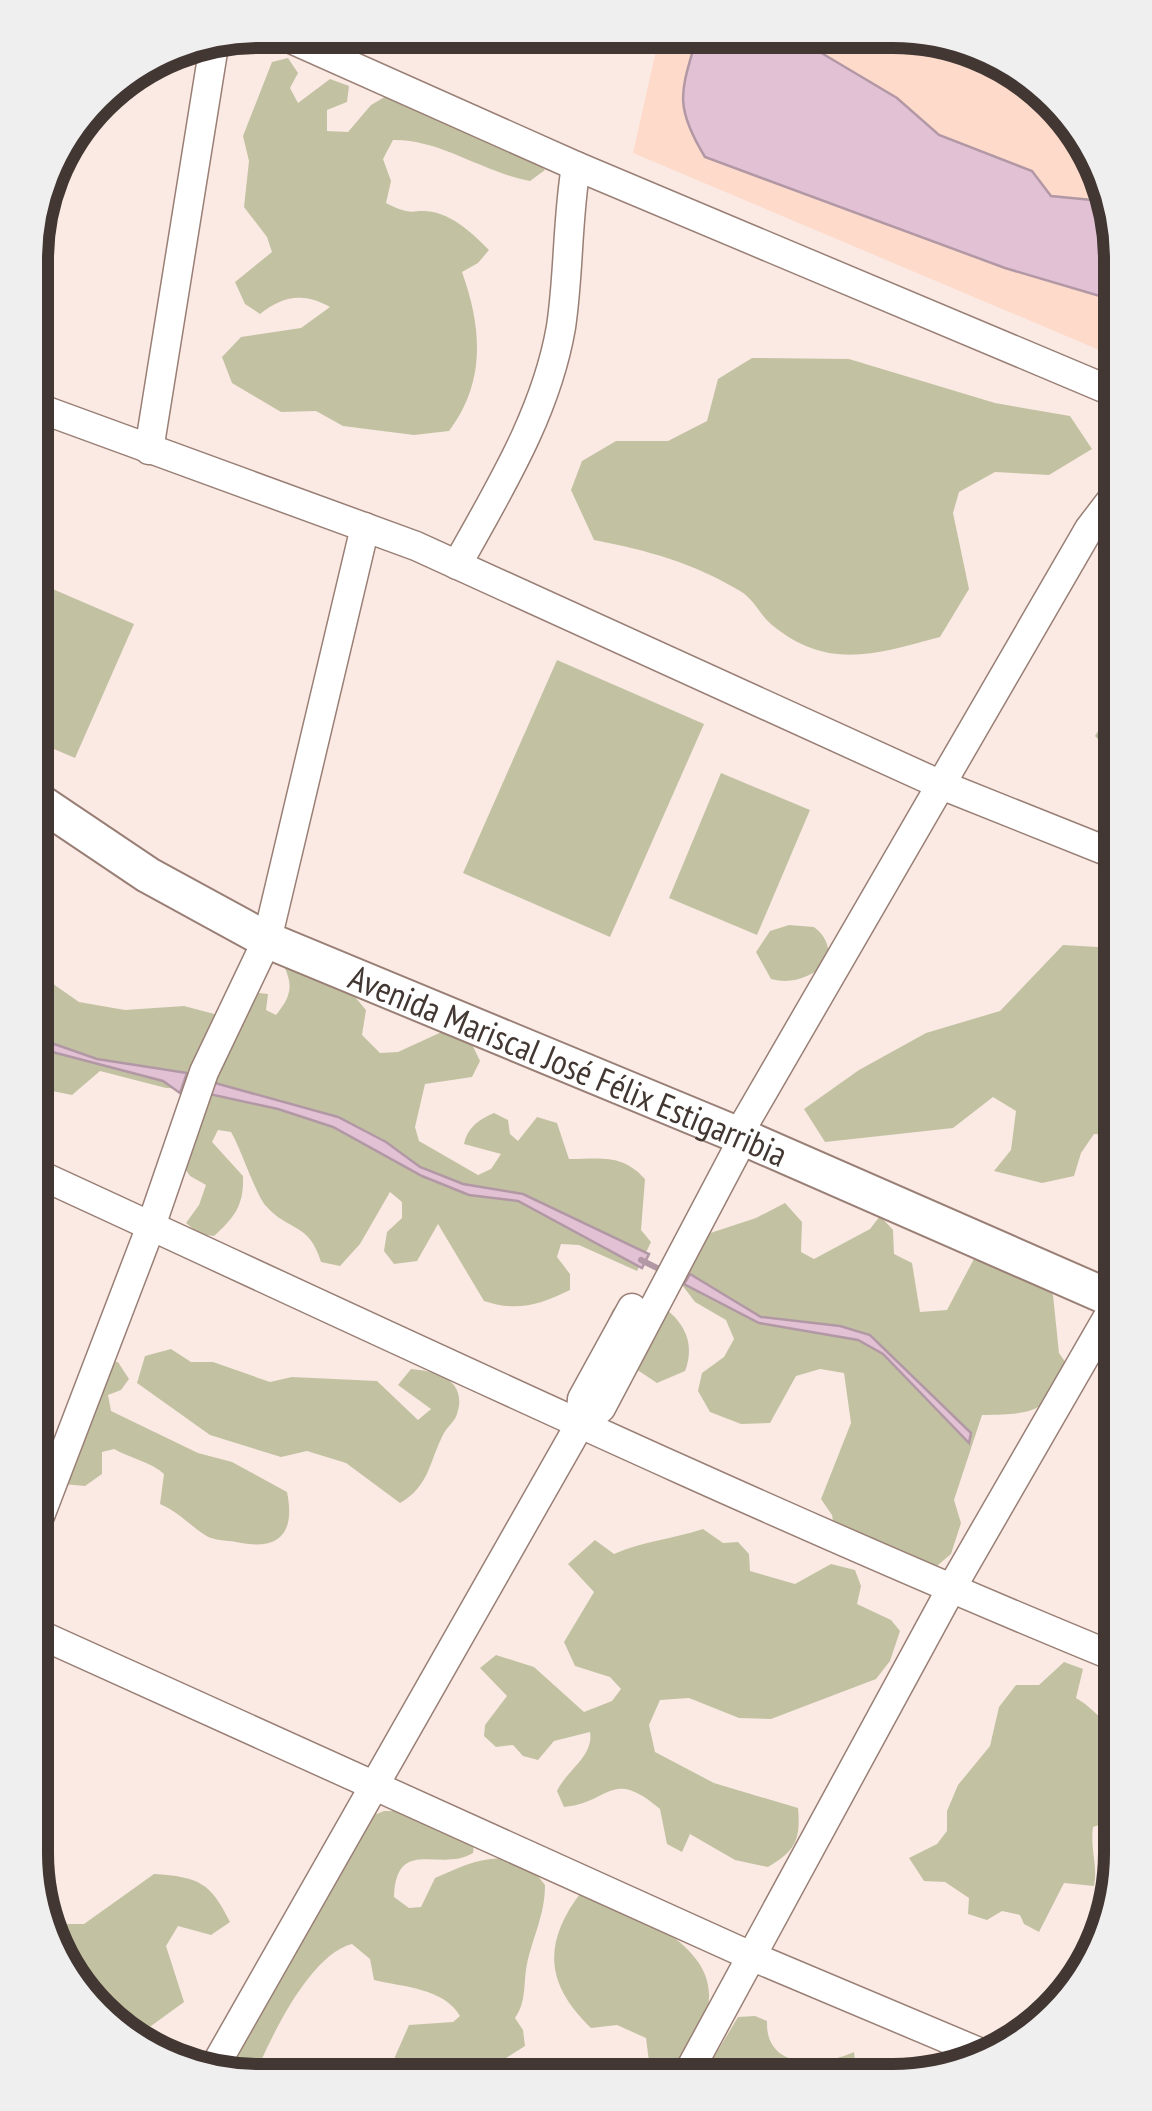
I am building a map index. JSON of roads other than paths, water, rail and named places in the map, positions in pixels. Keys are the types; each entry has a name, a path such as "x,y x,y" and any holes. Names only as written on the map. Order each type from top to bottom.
{"main road":[{"name":"Avenida Mariscal José Félix Estigarribia","path":"48,808 148,875 267,940 738,1136 1104,1295"}],"street":[{"path":"310,48 576,166 1104,388"},
{"path":"149,450 213,53"},
{"path":"457,565 539,408 561,327 567,220 576,166"},
{"path":"48,412 365,527 457,565 938,784 1104,850"},
{"path":"219,2059 580,1424 601,1408 657,1280 724,1144 738,1136 938,784 1104,509"},
{"path":"48,1478 151,1226 204,1072 267,940 365,527"},
{"path":"48,1179 580,1424 951,1590 1104,1652"},
{"path":"693,2063 951,1590 1104,1325"},
{"path":"48,1639 751,1956 970,2048"}],"waterway":[{"path":"641,1260 665,1272"}]}
